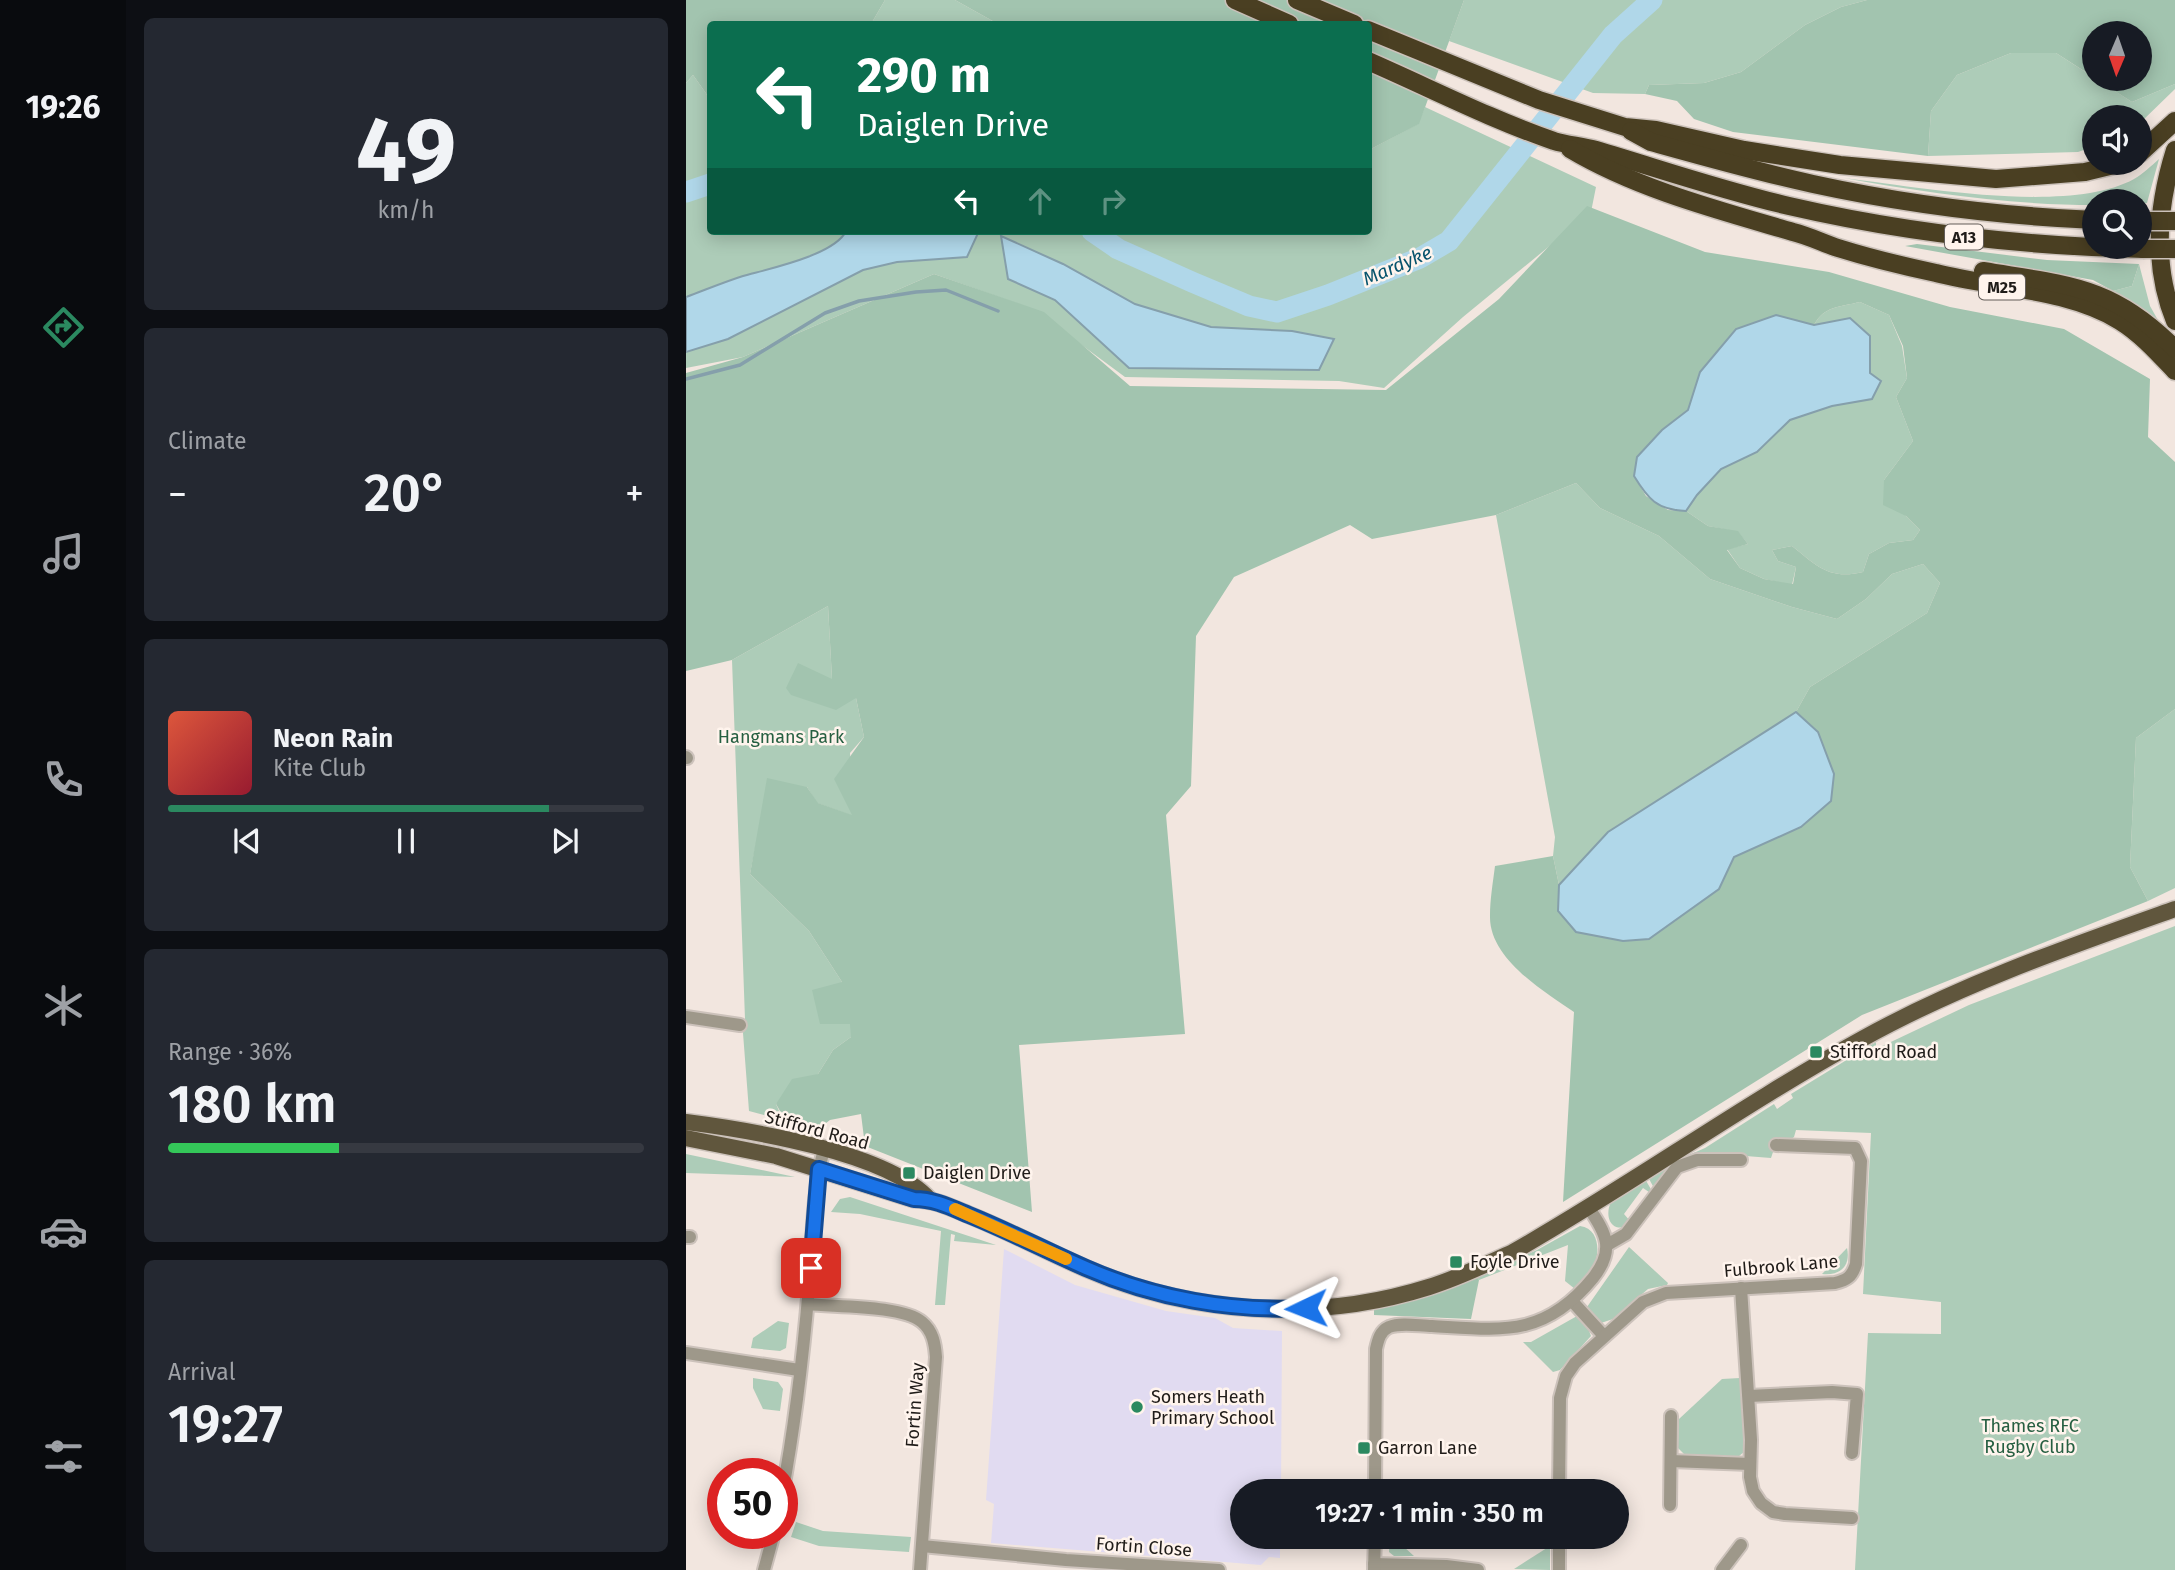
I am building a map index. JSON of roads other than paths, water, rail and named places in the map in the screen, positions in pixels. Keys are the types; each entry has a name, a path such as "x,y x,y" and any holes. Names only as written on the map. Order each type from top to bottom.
{"highway":[{"path":"1235,0 1282,21"},
{"path":"1297,0 1347,21"},
{"path":"1372,32 1539,100 1654,136 1790,158 1951,176 1996,178 2082,172"},
{"path":"1372,63 1558,142 1590,161 1639,173 1727,212 1812,237 1949,266 2057,283 2094,292 2131,311 2175,349"},
{"path":"2152,142 2175,121"},
{"name":"A13","path":"1654,136 1812,184 1886,198 2005,214 2082,219"},
{"path":"2175,150 2164,186 2158,226 2162,273 2175,321"},
{"name":"A13","path":"1639,173 1882,225 2024,244 2175,249"},
{"path":"2152,221 2175,221"},
{"name":"M25","path":"1812,237 1838,248 1937,274 2093,307 2135,331 2175,371"}],"main road":[{"name":"Stifford Road","path":"686,1138 776,1156 914,1199 929,1199 1115,1280 1172,1296 1275,1310 1361,1303 1428,1288 1513,1252 1793,1079 1899,1019 1999,973 2175,909"},
{"name":"Stifford Road","path":"686,1122 764,1134 854,1157 917,1186 929,1199"}],"street":[{"path":"686,1017 740,1025"},
{"name":"Fulbrook Lane","path":"1559,1479 1562,1387 1575,1363 1643,1302 1666,1293 1835,1283 1847,1280 1853,1273 1856,1264 1861,1161 1859,1153 1855,1148 1776,1144"},
{"path":"789,1458 808,1304 819,1169 824,1149"},
{"path":"1607,1245 1626,1234 1677,1167 1697,1160 1741,1160"},
{"path":"1375,1479 1376,1349 1379,1338 1387,1328 1408,1325 1518,1328 1545,1319 1572,1301 1605,1261 1605,1234 1588,1207"},
{"path":"1741,1288 1749,1396 1749,1477 1753,1491 1761,1503 1773,1511 1852,1518"},
{"path":"1572,1301 1604,1336"},
{"name":"Fortin Way","path":"808,1304 896,1311 911,1315 924,1323 934,1340 936,1357 920,1570"},
{"path":"686,1353 799,1370"},
{"path":"1749,1396 1832,1392 1857,1394 1852,1453"},
{"path":"1670,1505 1671,1416"},
{"path":"1671,1461 1750,1464"},
{"path":"1722,1570 1741,1545"},
{"name":"Fortin Close","path":"922,1546 1066,1565 1219,1570"},
{"path":"764,1570 770,1549"},
{"path":"1375,1549 1374,1567 1412,1564 1478,1570"},
{"path":"1559,1549 1559,1570"}],"water":[{"path":"843,235 977,235 967,257 897,262 863,270 728,339 686,352 686,297 736,278 815,254"},
{"path":"1001,236 1063,264 1135,304 1211,327 1292,331 1334,339 1319,370 1129,368 1055,300 1008,279"},
{"path":"1776,315 1814,325 1850,318 1870,336 1870,373 1881,381 1872,399 1832,406 1790,420 1757,452 1721,469 1686,511 1660,506 1644,491 1634,476 1637,457 1662,430 1688,410 1700,372 1736,329"},
{"path":"1796,712 1818,732 1834,774 1831,801 1801,827 1734,857 1719,889 1649,939 1623,941 1576,932 1558,911 1559,885 1608,832"}],"waterway":[{"name":"Mardyke","path":"1098,235 1118,249 1192,282 1249,306 1277,312 1328,295 1420,258 1449,241 1613,35 1652,0"},
{"name":"Mardyke","path":"686,192 707,185"},
{"path":"686,379 740,365 825,313 859,301 946,290 998,311"}],"place":[{"name":"Stifford Road","path":"1816,1052"},
{"name":"Daiglen Drive","path":"909,1173"},
{"name":"Foyle Drive","path":"1456,1262"},
{"name":"Somers Heath Primary School","path":"1137,1407"},
{"name":"Garron Lane","path":"1364,1448"}],"park label":[{"name":"Hangmans Park","path":"781,737"},
{"name":"Thames RFC Rugby Club","path":"2030,1436"}]}
